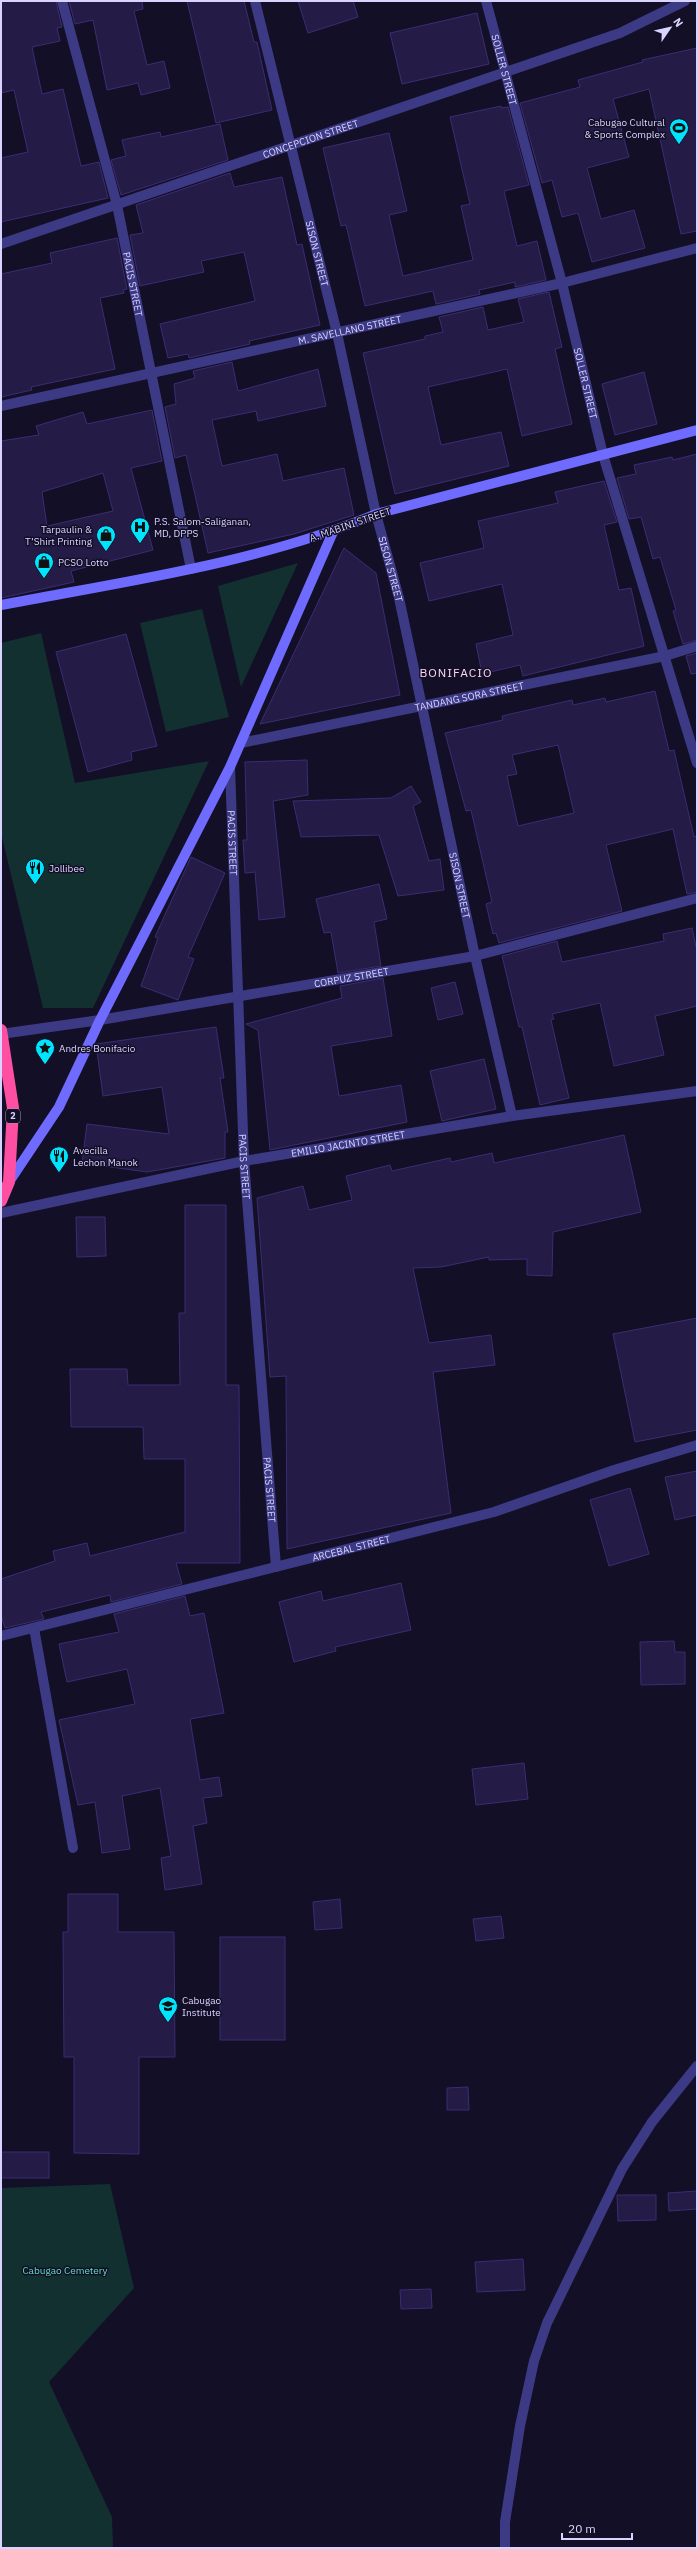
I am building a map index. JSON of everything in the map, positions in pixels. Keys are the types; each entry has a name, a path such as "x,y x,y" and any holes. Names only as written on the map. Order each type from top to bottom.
{"highway":[{"name":"2","path":"1,1033 13,1108 9,1182 1,1202"}],"street":[{"name":"PACIS STREET","path":"62,1 117,205 150,374 191,569"},
{"name":"SISON STREET","path":"255,1 337,333 376,514 399,598 420,706 512,1116"},
{"name":"SOLLER STREET","path":"486,1 562,283 603,455 697,762"},
{"name":"CONCEPCION STREET","path":"1,244 620,33 685,1"},
{"name":"M. SAVELLANO STREET","path":"1,406 562,283 697,248"},
{"name":"A. MABINI STREET","path":"1,605 191,569 333,532 376,514 697,430"},
{"path":"9,1182 59,1107 100,1020 230,767 333,532"},
{"name":"TANDANG SORA STREET","path":"241,743 665,656 697,646"},
{"name":"PACIS STREET","path":"230,767 240,996 244,1161 276,1566"},
{"name":"CORPUZ STREET","path":"1,1033 100,1020 475,956 697,898"},
{"name":"EMILIO JACINTO STREET","path":"1,1212 244,1161 512,1116 697,1091"},
{"name":"ARCEBAL STREET","path":"1,1636 494,1512 614,1470 697,1445"},
{"path":"34,1628 73,1848"},
{"path":"505,2548 505,2522 520,2426 534,2361 548,2323 622,2168 652,2122 697,2066"}],"green space":[{"path":"298,563 241,687 218,586"},
{"path":"202,609 229,717 166,732 140,623"},
{"path":"41,633 75,783 209,761 93,1008 43,1008 1,833 1,643"},
{"name":"Cabugao Cemetery","path":"110,2184 134,2288 49,2382 112,2517 113,2548 1,2548 1,2188"}],"building":[{"path":"1,1 56,1 62,27 57,28 60,41 32,47 42,94 63,89 81,166 99,162 108,198 1,222 1,158 28,152 14,90 1,93"},
{"path":"69,1 142,1 143,9 134,11 147,65 164,61 170,88 141,95 138,83 107,90 93,20 75,24"},
{"path":"187,1 244,1 254,42 257,42 272,110 216,123"},
{"path":"298,1 353,1 358,17 308,33"},
{"path":"477,13 489,64 402,84 390,33"},
{"path":"697,48 697,231 681,234 649,89 613,99 629,157 587,168 601,219 634,210 645,248 592,262 578,213 562,217 552,180 542,183 520,103 580,87 578,80 643,62 642,60"},
{"path":"501,106 501,108 508,107 529,185 504,191 517,246 537,241 546,280 515,287 515,282 479,290 480,294 436,304 433,291 365,306 346,225 341,226 323,148 389,133 407,211 389,215 403,276 473,260 461,206 470,204 450,117"},
{"path":"220,124 228,160 121,195 111,160 126,156 122,140 160,132 161,137"},
{"path":"230,173 234,187 282,177 297,245 302,244 320,325 249,341 250,344 189,358 188,354 168,358 160,324 255,301 244,252 201,261 204,272 140,286 130,235 143,233 136,205"},
{"path":"117,238 127,289 123,290 124,293 100,298 115,369 31,387 32,390 1,397 1,274 52,263 50,253"},
{"path":"549,292 562,347 555,349 572,424 522,436 507,369 428,387 441,445 501,432 509,466 395,494 363,353 425,339 425,336 443,332 439,317 483,307 488,330 524,322 518,299"},
{"path":"232,362 238,391 318,369 326,406 258,421 256,411 212,420 222,466 277,454 283,481 344,468 354,515 294,534 208,553 186,455 175,458 165,407 176,404 174,384 195,378 193,371"},
{"path":"644,372 657,424 615,435 602,384"},
{"path":"152,410 162,461 131,468 153,550 71,571 74,582 1,598 1,441 39,435 36,426 83,412 87,424","holes":["103,473 113,511 47,526 42,492"]},
{"path":"697,454 697,640 683,644 673,611 676,610 660,557 653,559 641,517 629,519 617,478 636,474 634,465 672,457 673,460"},
{"path":"604,481 617,522 604,525 619,590 631,588 644,646 523,676 520,665 482,674 476,644 513,635 502,584 429,601 420,563 484,548 478,521 558,503 555,492"},
{"path":"344,548 376,573 400,695 260,724"},
{"path":"126,634 157,746 131,752 132,760 88,772 56,652"},
{"path":"697,653 697,673 691,674 686,656"},
{"path":"655,691 669,751 674,750 694,837 697,836 697,892 687,894 673,829 606,845 622,911 499,943 496,933 493,934 486,904 492,902 471,810 466,811 445,733 503,720 502,716 572,700 573,705 605,698 606,702","holes":["558,745 574,813 518,826 507,776 517,774 512,755"]},
{"path":"307,760 308,795 273,801 285,917 259,920 255,872 245,873 243,840 247,840 245,762"},
{"path":"411,786 421,802 413,806 429,861 440,859 444,890 398,896 379,835 301,837 293,801 391,798"},
{"path":"191,857 225,873 188,957 194,959 178,1000 141,986 158,938 155,937"},
{"path":"379,884 387,919 374,922 381,966 338,973 331,932 324,933 316,899"},
{"path":"692,928 697,951 697,1006 655,1016 664,1055 614,1066 600,1003 552,1014 554,1019 551,1020 569,1098 540,1105 522,1027 519,1027 502,956 557,941 562,962 664,941 663,934"},
{"path":"383,978 392,1036 331,1046 339,1096 401,1085 407,1122 270,1150 258,1030 246,1024 342,998 340,986"},
{"path":"455,982 463,1014 438,1020 431,988"},
{"path":"216,1027 224,1078 220,1078 228,1132 225,1132 225,1158 147,1172 82,1163 87,1124 169,1134 162,1087 103,1096 96,1044"},
{"path":"484,1059 496,1109 442,1121 430,1071"},
{"path":"624,1135 641,1212 553,1232 552,1276 527,1275 527,1259 489,1260 489,1257 441,1267 413,1268 429,1343 491,1335 495,1365 433,1372 451,1513 287,1549 286,1376 270,1377 257,1198 303,1186 309,1210 352,1200 346,1176 390,1165 392,1171 450,1158 451,1162 492,1153 494,1163"},
{"path":"185,1205 226,1205 226,1385 239,1385 240,1563 176,1563 182,1584 111,1602 110,1595 41,1612 44,1619 5,1628 1,1615 1,1579 55,1561 53,1551 87,1543 90,1556 185,1532 185,1459 144,1459 143,1427 71,1427 70,1369 127,1369 128,1385 180,1385 179,1313 185,1313"},
{"path":"76,1217 105,1217 106,1256 77,1257"},
{"path":"697,1318 697,1430 635,1442 613,1334"},
{"path":"697,1471 697,1515 675,1520 665,1477"},
{"path":"630,1488 649,1554 609,1566 590,1500"},
{"path":"401,1583 411,1630 335,1647 336,1651 294,1662 279,1602 321,1591 323,1601"},
{"path":"185,1596 190,1616 204,1613 224,1713 190,1719 200,1780 219,1777 222,1796 203,1798 207,1823 193,1826 202,1884 165,1890 161,1858 171,1856 160,1788 122,1796 130,1849 102,1853 95,1802 78,1805 59,1720 135,1704 127,1669 67,1682 59,1644 119,1632 114,1614"},
{"path":"674,1641 675,1652 685,1652 685,1684 641,1685 640,1642"},
{"path":"524,1763 528,1799 476,1805 472,1769"},
{"path":"68,1894 118,1894 118,1932 174,1932 175,2057 139,2057 139,2154 74,2153 74,2057 64,2057 63,1932 68,1932"},
{"path":"340,1899 342,1928 315,1930 313,1902"},
{"path":"501,1916 504,1938 476,1941 473,1919"},
{"path":"220,1937 285,1937 285,2040 220,2040"},
{"path":"468,2087 469,2110 447,2110 447,2088"},
{"path":"1,2152 49,2152 49,2178 1,2178"},
{"path":"697,2191 697,2209 669,2211 668,2193"},
{"path":"617,2195 656,2195 656,2220 618,2221"},
{"path":"523,2259 525,2290 477,2292 475,2262"},
{"path":"431,2289 432,2308 401,2309 400,2290"}],"place":[{"name":"Cabugao Cultural & Sports Complex","path":"679,145"},
{"name":"P.S. Salom-Saliganan, MD, DPPS","path":"140,544"},
{"name":"Tarpaulin & T’Shirt Printing","path":"106,552"},
{"name":"PCSO Lotto","path":"44,579"},
{"name":"Jollibee","path":"35,885"},
{"name":"Andres Bonifacio","path":"45,1065"},
{"name":"Avecilla Lechon Manok","path":"59,1173"},
{"name":"Cabugao Institute","path":"168,2023"}],"district":[{"name":"BONIFACIO","path":"456,673"}]}
